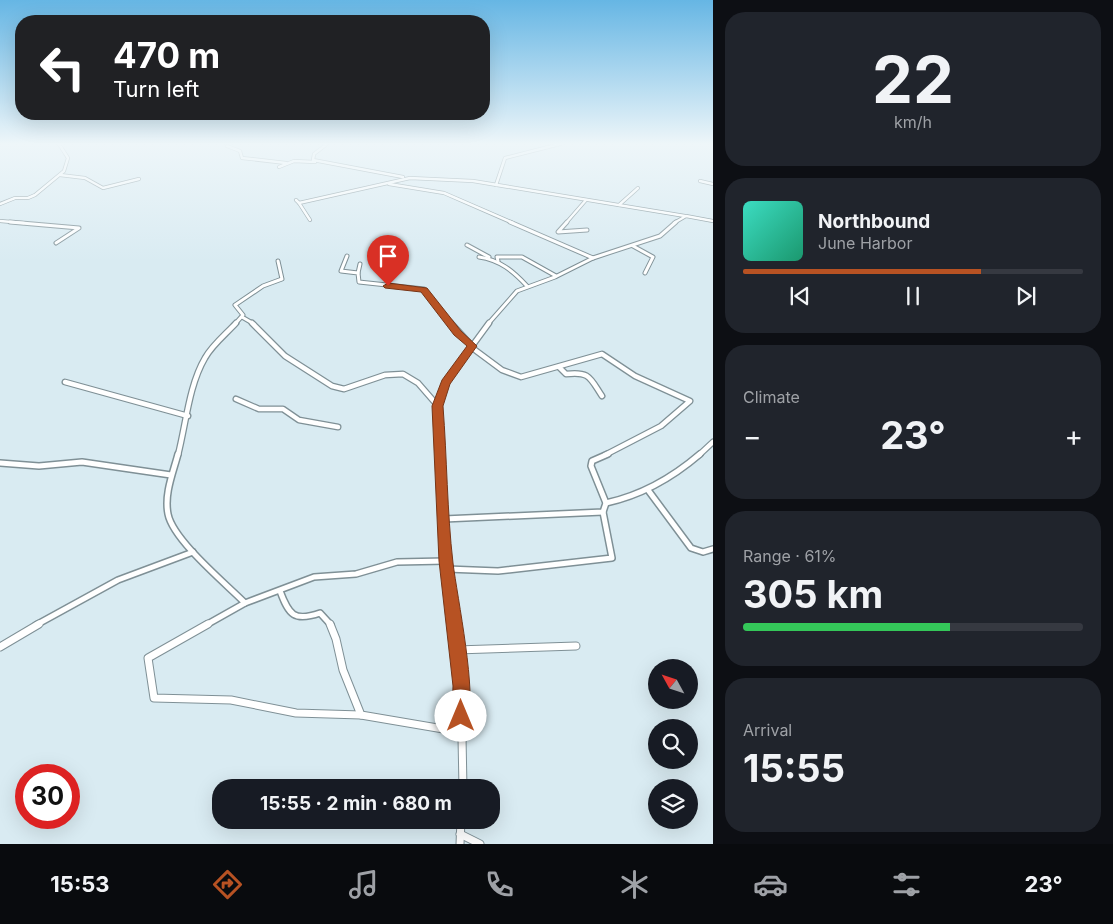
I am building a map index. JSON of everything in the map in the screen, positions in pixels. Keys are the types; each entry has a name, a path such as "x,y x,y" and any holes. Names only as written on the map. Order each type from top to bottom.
{"street":[{"path":"0,204 15,198 31,198 49,183"},
{"path":"95,183 103,188 122,183"},
{"path":"310,220 298,202 386,183"},
{"path":"390,183 444,193 593,258"},
{"path":"487,183 713,221"},
{"path":"619,205 638,188"},
{"path":"586,200 558,232 587,230"},
{"path":"463,779 461,686 446,561 438,406 445,383 501,307 517,291 556,276 593,258 660,236 677,219 686,216"},
{"path":"0,221 78,228 56,243"},
{"path":"467,245 512,270 527,286"},
{"path":"632,246 653,257 644,273"},
{"path":"498,261 497,258 509,254 521,256 556,276"},
{"path":"347,256 341,271 358,273"},
{"path":"479,257 490,258"},
{"path":"245,603 175,532 168,514 167,493 170,475 188,416 195,378 206,356 242,317 243,312 236,309 236,305 240,300 263,286 282,279 278,261"},
{"path":"360,264 358,282 424,289 458,333 472,346 515,377 559,367 582,358 602,354 635,376 690,401 661,426 645,433 626,446 592,461 591,466 606,503 603,512 612,558 498,571 447,569"},
{"path":"242,317 256,324 272,344 295,365 338,388 349,388 382,374 396,372 408,375 419,383 438,406"},
{"path":"559,367 566,374 580,372 587,374 602,396"},
{"path":"65,382 188,416"},
{"path":"236,399 264,411 283,409 299,420 338,427"},
{"path":"606,503 627,499 681,472 713,442"},
{"path":"0,463 39,466 82,462 170,475"},
{"path":"648,490 691,548 703,552 713,549"},
{"path":"444,519 603,512"},
{"path":"0,647 121,578 163,560 193,552"},
{"path":"446,561 397,562 356,574 314,577 245,603 148,658 154,698 231,700 296,713 361,715 461,732"},
{"path":"280,591 285,606 296,617 305,619 320,613 327,618 335,634 348,684 361,715"},
{"path":"456,650 576,646"},
{"path":"460,829 460,844"},
{"path":"460,834 480,844"}],"route":[{"path":"388,286 424,289 437,303 458,333 472,346 445,383 438,406 446,561 461,686 461,716"}]}
